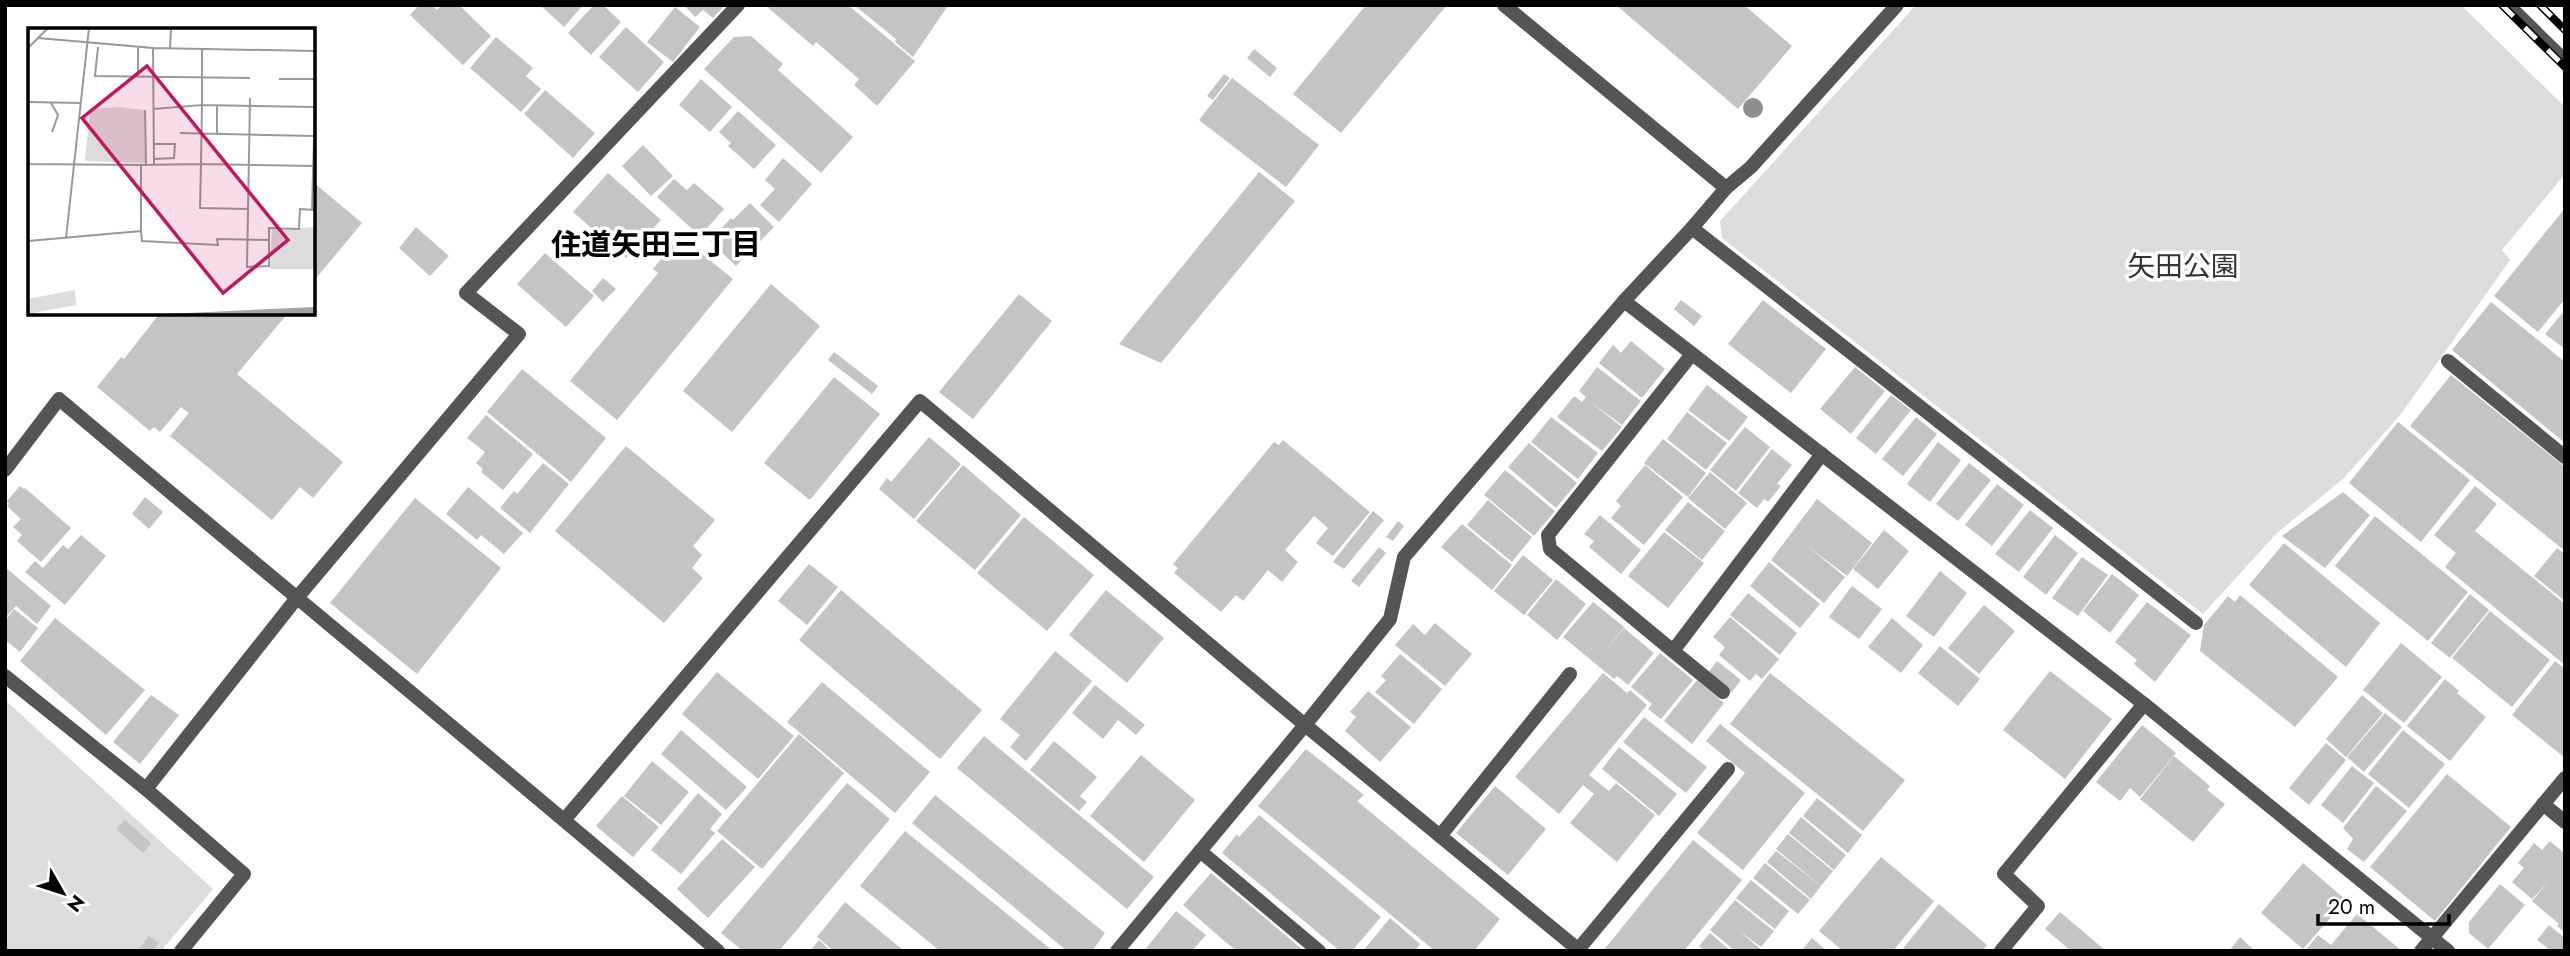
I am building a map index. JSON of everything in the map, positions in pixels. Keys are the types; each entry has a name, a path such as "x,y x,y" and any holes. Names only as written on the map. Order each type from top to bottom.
{"street":[{"path":"146,789 296,599 519,334 466,293 738,5"},
{"path":"1504,5 1726,188"},
{"path":"1117,951 1390,619 1404,557 1624,301 1726,188 1751,167 1897,5"},
{"path":"2508,5 2565,61"},
{"path":"1692,228 2196,623"},
{"path":"1624,301 2144,704 2448,951"},
{"path":"1692,354 1548,535 1550,549 1723,692"},
{"path":"2448,362 2565,457"},
{"path":"5,471 59,400 296,599 565,819 718,951"},
{"path":"565,819 920,401 1305,725 1578,950 1728,769"},
{"path":"1673,650 1822,454"},
{"path":"1440,836 1570,674"},
{"path":"5,676 146,789 244,874 181,951"},
{"path":"2001,951 2038,906 2004,874 2144,704"},
{"path":"2421,951 2565,778"},
{"path":"2543,804 2565,821"},
{"path":"1200,850 1319,951"}],"green space":[{"name":"矢田公園","path":"1916,5 2461,5 2565,107 2565,174 2502,250 2510,260 2401,414 2344,478 2277,533 2203,614 1722,238 1720,221"},
{"path":"5,700 213,889 161,951 5,951"}],"building":[{"path":"419,5 432,5 437,10 442,5 459,5 491,36 463,65 410,15"},
{"path":"540,5 583,5 564,27"},
{"path":"594,5 603,5 621,22 591,55 568,33"},
{"path":"684,5 725,5 713,18 703,10 695,17"},
{"path":"765,5 848,5 915,61 877,106 854,85 859,79 816,42 813,46"},
{"path":"854,5 947,7 913,57 895,42 896,39"},
{"path":"1366,5 1447,5 1341,133 1293,94"},
{"path":"1616,5 1744,5 1792,46 1738,109"},
{"path":"675,7 700,27 673,62 647,42"},
{"path":"626,27 664,62 638,92 599,57"},
{"path":"751,36 783,64 778,70 853,137 821,173 704,69 734,37"},
{"path":"496,37 533,68 526,76 541,89 521,112 470,68"},
{"path":"1254,49 1277,68 1270,77 1247,58"},
{"path":"1224,74 1230,78 1213,100 1207,96"},
{"path":"1232,78 1319,145 1286,187 1199,120"},
{"path":"701,79 732,107 710,132 679,105"},
{"path":"545,90 595,133 573,158 524,114"},
{"path":"738,111 776,145 754,169 728,146 731,143 719,132"},
{"path":"643,145 673,176 651,196 622,166"},
{"path":"783,158 812,184 779,222 760,205 775,189 765,180"},
{"path":"1259,172 1295,201 1161,363 1119,344"},
{"path":"608,173 661,220 626,258 573,212"},
{"path":"674,179 687,190 694,183 724,209 700,236 657,197"},
{"path":"315,184 362,223 315,280"},
{"path":"750,203 774,227 736,266 710,241 731,218 733,220"},
{"path":"2565,208 2565,299 2538,332 2494,296"},
{"path":"416,227 449,256 430,276 399,248"},
{"path":"680,236 733,279 617,420 570,381 658,273 653,269"},
{"path":"545,253 594,296 566,327 517,284"},
{"path":"603,278 616,289 603,302 592,291"},
{"path":"771,284 820,326 732,432 683,391"},
{"path":"1019,294 1052,321 973,419 939,392"},
{"path":"1681,300 1702,316 1694,326 1674,309"},
{"path":"1763,300 1826,349 1791,393 1728,344"},
{"path":"2491,302 2565,362 2565,443 2452,350"},
{"path":"2565,310 2565,349 2545,334"},
{"path":"158,315 286,315 237,374 343,462 313,498 300,487 272,520 170,436 189,413 181,407 160,432 154,427 150,431 97,387 121,357 124,359"},
{"path":"1631,341 1665,369 1642,398 1599,363 1613,345 1621,353"},
{"path":"834,352 878,386 872,394 828,360"},
{"path":"1597,367 1641,401 1622,425 1588,400 1622,427 1602,451 1557,417 1574,396 1582,402 1586,397 1579,391"},
{"path":"1855,367 1885,391 1851,434 1820,409"},
{"path":"522,369 606,438 571,482 487,412"},
{"path":"2451,375 2565,467 2565,551 2410,426"},
{"path":"834,377 880,414 810,500 764,463"},
{"path":"1707,385 1748,417 1729,441 1688,410"},
{"path":"1891,395 1911,410 1876,454 1856,438"},
{"path":"1687,412 1727,443 1706,470 1667,439"},
{"path":"486,415 533,454 503,490 481,472 483,469 476,463 485,452 467,438"},
{"path":"1551,417 1598,453 1578,479 1531,442"},
{"path":"1916,417 1937,434 1903,476 1882,459"},
{"path":"2398,422 2470,480 2421,542 2349,483"},
{"path":"1745,427 1770,447 1736,491 1710,470"},
{"path":"929,437 961,464 914,519 879,489 887,478 891,482"},
{"path":"1663,439 1706,473 1688,497 1644,463"},
{"path":"1283,440 1370,512 1333,556 1316,543 1328,528 1314,516 1285,550 1298,562 1282,582 1268,570 1243,601 1236,595 1221,612 1174,573 1178,568 1173,564 1274,442 1279,445"},
{"path":"1938,442 1961,460 1930,502 1907,484"},
{"path":"1529,443 1577,483 1556,508 1508,467"},
{"path":"626,446 715,520 693,546 702,555 692,568 703,578 664,623 555,531"},
{"path":"1772,449 1792,465 1777,484 1781,486 1768,502 1764,499 1757,508 1738,493"},
{"path":"543,463 569,484 530,533 500,508 514,491 517,494"},
{"path":"1969,463 1991,480 1958,521 1936,504"},
{"path":"963,465 1021,515 975,570 916,521"},
{"path":"1645,465 1683,497 1644,545 1611,518 1621,506 1616,501"},
{"path":"1505,470 1555,511 1534,536 1484,495"},
{"path":"1710,472 1747,503 1725,529 1688,498"},
{"path":"1997,484 2024,505 1992,546 1965,525"},
{"path":"20,486 71,528 41,562 17,541 22,535 13,527 21,519 7,506 7,501"},
{"path":"2475,486 2497,504 2475,531 2565,604 2565,665 2445,567 2456,553 2434,535"},
{"path":"468,487 523,533 504,554 481,535 477,540 446,514"},
{"path":"2343,492 2370,515 2325,568 2282,536"},
{"path":"145,497 163,512 149,529 132,514"},
{"path":"415,498 501,568 417,674 330,603"},
{"path":"1817,499 1872,543 1847,576 1806,545 1845,577 1824,603 1771,560"},
{"path":"1488,500 1532,537 1512,562 1467,525"},
{"path":"1688,502 1725,531 1702,560 1665,530"},
{"path":"2030,510 2053,528 2019,572 1995,554"},
{"path":"1373,511 1384,520 1344,569 1333,562"},
{"path":"1600,515 1641,550 1621,574 1589,547 1594,541 1584,534"},
{"path":"2375,516 2468,592 2428,641 2335,566"},
{"path":"1024,517 1094,575 1047,631 977,573"},
{"path":"1398,521 1404,526 1393,541 1386,537"},
{"path":"1462,524 1512,565 1492,590 1441,547"},
{"path":"1884,530 1909,551 1878,589 1853,569"},
{"path":"1664,532 1704,563 1668,608 1628,576"},
{"path":"81,535 106,556 65,605 25,572 35,561 43,568 63,545 68,549"},
{"path":"2055,535 2078,553 2046,595 2023,577"},
{"path":"2284,543 2380,623 2346,667 2249,585"},
{"path":"1379,547 1386,553 1359,587 1351,581"},
{"path":"2557,548 2565,554 2565,601 2534,576"},
{"path":"1523,555 1553,580 1524,615 1494,591"},
{"path":"2082,557 2108,575 2078,616 2052,598"},
{"path":"1769,562 1820,604 1800,628 1750,586"},
{"path":"809,564 838,587 807,625 778,601"},
{"path":"5,567 51,606 37,624 16,606 5,618"},
{"path":"1940,571 1967,593 1934,637 1906,616"},
{"path":"2112,574 2139,595 2110,633 2083,611"},
{"path":"1556,579 1586,604 1557,640 1527,615"},
{"path":"1852,586 1882,609 1859,639 1829,617"},
{"path":"841,590 982,710 940,759 799,640"},
{"path":"1106,590 1164,638 1127,683 1069,635"},
{"path":"1748,593 1797,633 1780,655 1730,615"},
{"path":"2470,594 2489,610 2450,658 2431,643"},
{"path":"2240,595 2338,677 2295,727 2200,651 2204,625 2228,596 2235,602"},
{"path":"1593,602 1624,627 1603,654 1624,628 1654,653 1628,685 1617,676 1614,679 1563,637"},
{"path":"2147,602 2191,635 2155,682 2134,664 2137,660 2115,642"},
{"path":"1984,605 2015,631 1979,674 1948,648"},
{"path":"14,609 38,628 20,652 5,640 5,621"},
{"path":"2490,611 2550,660 2512,707 2452,658"},
{"path":"1730,617 1779,659 1762,679 1756,674 1750,681 1719,655 1725,647 1713,637"},
{"path":"55,618 145,690 106,735 20,661"},
{"path":"1892,618 1923,645 1901,673 1868,647"},
{"path":"1435,623 1472,654 1445,686 1395,645 1413,624 1425,635"},
{"path":"2401,643 2442,677 2404,723 2363,690"},
{"path":"1940,646 1980,679 1958,706 1918,673"},
{"path":"1055,651 1092,681 1026,761 1010,747 1020,735 1000,719"},
{"path":"1660,653 1693,680 1661,719 1648,709 1652,704 1631,687"},
{"path":"1400,654 1442,689 1414,724 1375,692 1386,680 1381,676"},
{"path":"1717,661 1741,680 1731,693 1707,674"},
{"path":"2555,661 2565,669 2565,758 2512,715"},
{"path":"2050,671 2112,719 2065,779 2003,730"},
{"path":"717,672 794,736 758,779 682,714"},
{"path":"1603,673 1627,693 1630,690 1647,705 1589,775 1609,791 1616,783 1655,815 1617,862 1570,823 1594,794 1583,785 1559,814 1515,777"},
{"path":"1770,673 1905,780 1863,831 1730,724"},
{"path":"2445,679 2459,691 2457,693 2486,717 2450,761 2407,726"},
{"path":"1697,680 1724,703 1692,744 1664,721"},
{"path":"822,682 930,772 895,813 787,722"},
{"path":"1095,685 1145,725 1136,735 1118,720 1103,739 1072,713"},
{"path":"1368,691 1411,727 1380,762 1345,731 1356,717 1350,712"},
{"path":"151,695 179,715 140,764 113,742"},
{"path":"2362,695 2383,713 2346,757 2326,739"},
{"path":"2385,713 2402,727 2364,772 2347,757"},
{"path":"1644,717 1707,767 1686,793 1623,742"},
{"path":"1720,724 1805,793 1743,870 1697,833 1745,773 1706,741"},
{"path":"2142,725 2176,753 2140,797 2130,788 2120,801 2096,782"},
{"path":"681,730 747,787 726,810 661,754"},
{"path":"2403,730 2445,764 2409,808 2368,774"},
{"path":"799,734 844,773 762,869 717,831"},
{"path":"984,736 1154,877 1127,909 957,768"},
{"path":"1054,741 1097,777 1080,796 1087,802 1079,811 1030,770"},
{"path":"2326,743 2346,760 2309,805 2289,788"},
{"path":"1619,747 1677,794 1659,816 1602,769"},
{"path":"1306,749 1364,795 1357,801 1500,919 1474,951 1435,951 1258,806"},
{"path":"1141,755 1195,800 1144,862 1090,816"},
{"path":"2174,756 2210,786 2207,790 2225,804 2193,842 2140,799"},
{"path":"652,761 689,792 661,825 624,796"},
{"path":"2352,766 2374,783 2343,823 2321,805"},
{"path":"2447,774 2511,827 2435,921 2370,867"},
{"path":"847,783 890,819 779,951 743,951 721,933"},
{"path":"1495,786 1546,829 1508,875 1456,833"},
{"path":"2376,786 2407,811 2364,862 2347,849 2353,839 2343,828"},
{"path":"698,793 722,814 710,829 715,833 681,874 651,850"},
{"path":"935,795 1105,933 1092,951 1067,951 912,823"},
{"path":"622,796 659,827 633,857 596,826"},
{"path":"1817,798 1862,835 1848,853 1803,816"},
{"path":"1259,815 1381,917 1352,951 1340,951 1222,853 1237,834 1239,837"},
{"path":"1801,817 1846,855 1834,870 1789,833"},
{"path":"125,820 151,843 143,853 116,829"},
{"path":"905,831 1053,951 940,951 860,886"},
{"path":"1788,834 1833,871 1821,886 1776,849"},
{"path":"722,839 755,867 708,918 677,889"},
{"path":"1693,840 1742,880 1684,951 1603,951"},
{"path":"2550,841 2565,854 2565,933 2557,926 2559,924 2532,901 2549,881 2532,899 2512,882 2524,868 2518,863 2534,843 2542,850"},
{"path":"1776,851 1821,886 1811,899 1767,862"},
{"path":"1881,857 1934,901 1893,951 1843,951 1819,931"},
{"path":"1765,863 1810,900 1798,914 1753,878"},
{"path":"2303,863 2346,900 2303,949 2261,913"},
{"path":"1211,873 1304,951 1237,951 1229,945 1183,905"},
{"path":"1751,880 1789,911 1775,929 1736,898"},
{"path":"2500,884 2525,905 2488,949 2469,933 2469,922"},
{"path":"1735,900 1774,931 1761,947 1739,931 1763,951 1735,951 1710,930"},
{"path":"845,902 904,951 834,951 817,937"},
{"path":"1939,904 1987,945 1982,951 1901,951"},
{"path":"1176,911 1206,935 1192,951 1144,951"},
{"path":"2060,912 2106,951 2071,951 2045,929"},
{"path":"2357,914 2402,951 2305,951 2318,935 2331,945"},
{"path":"1390,918 1420,944 1415,951 1363,951"},
{"path":"2549,925 2565,938 2565,951 2551,951 2537,940"},
{"path":"1710,933 1731,951 1705,951 1699,946"},
{"path":"149,936 159,943 153,951 137,951"},
{"path":"2240,937 2255,951 2229,951"},
{"path":"1812,938 1827,951 1801,951"},
{"path":"819,940 831,951 810,951"}],"railway":[{"path":"2502,5 2565,67"},
{"path":"2540,5 2565,30"}],"district":[{"name":"住道矢田三丁目","path":"656,244"}]}
